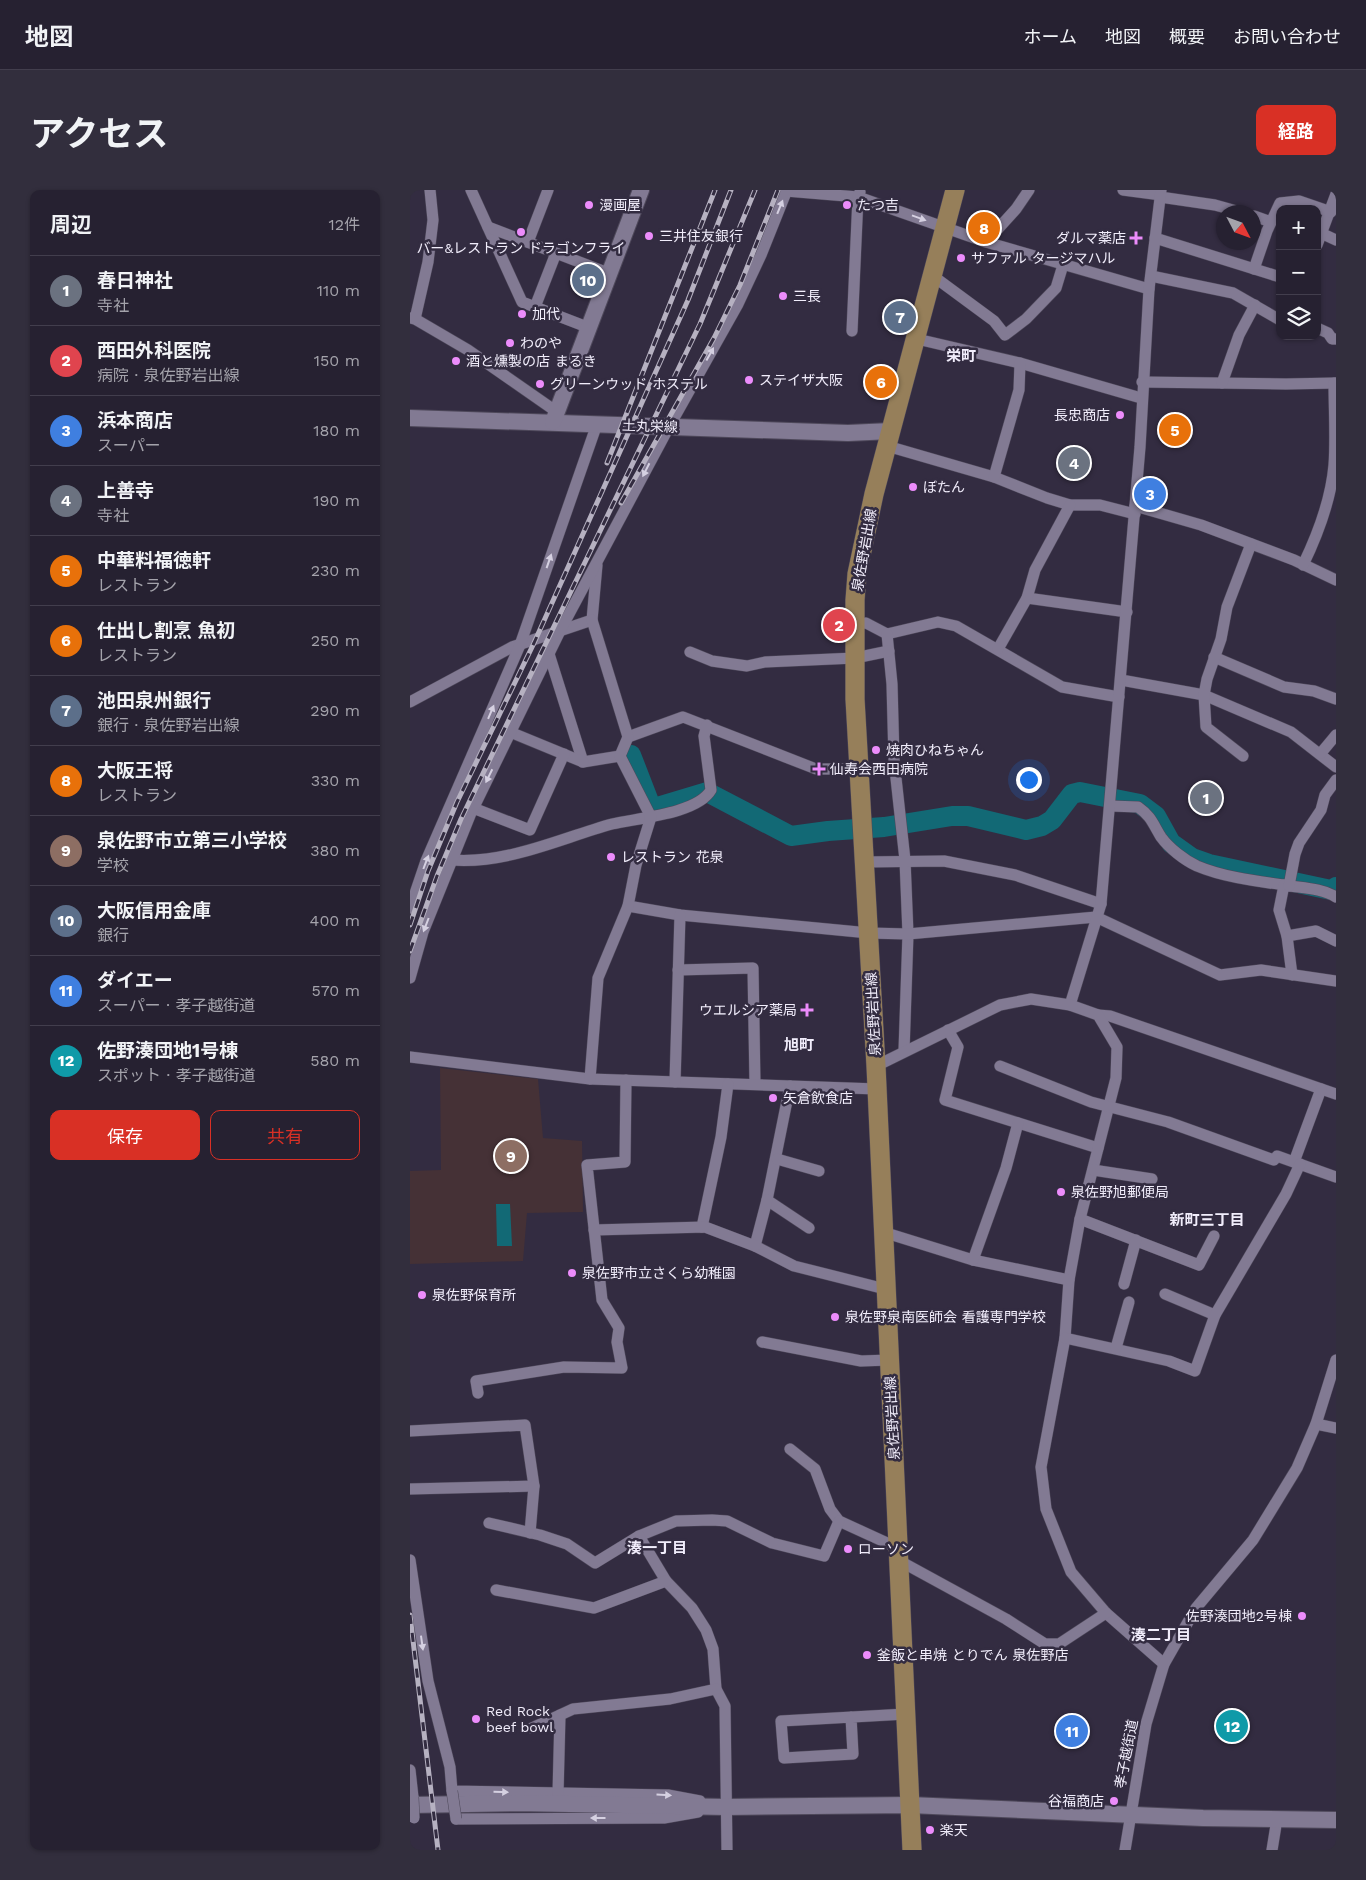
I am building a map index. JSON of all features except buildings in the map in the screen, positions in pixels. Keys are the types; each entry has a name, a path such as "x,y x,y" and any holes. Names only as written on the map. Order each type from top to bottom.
{"main road":[{"name":"泉佐野岩出線","path":"912,1850 876,1066 855,699 855,624 857,574 889,439 955,190"}],"street":[{"path":"430,190 433,220 428,262 413,318 468,350 555,417 641,190"},
{"path":"471,190 522,302 588,327"},
{"path":"528,242 548,190"},
{"path":"410,978 423,932 473,808 560,631 669,427 738,304 761,255 787,190 859,193 945,228 986,242 1149,289"},
{"path":"986,242 1016,209 1028,190"},
{"path":"1123,190 1161,194 1216,205"},
{"path":"852,331 859,193"},
{"path":"1070,1005 1101,904 1135,510 1149,289 1161,194"},
{"path":"1336,194 1322,234 1336,240"},
{"path":"1254,269 1280,203 1288,200 1299,201 1331,212"},
{"path":"1261,218 1271,222"},
{"path":"488,227 608,273"},
{"path":"1155,238 1276,276"},
{"path":"535,307 556,253"},
{"path":"933,276 994,321 1005,335 1026,319 1056,288 1064,265"},
{"path":"1151,274 1233,293 1276,318"},
{"path":"1222,383 1239,335 1256,305"},
{"path":"1321,330 1328,333 1332,339 1336,339"},
{"path":"917,339 1020,363 1142,398"},
{"path":"994,478 1018,390 1020,363"},
{"path":"1142,382 1335,383 1334,486 1317,536 1303,565"},
{"name":"土丸栄線","path":"410,418 555,417 597,424 848,433 889,439"},
{"path":"410,908 426,861 520,644 597,424"},
{"path":"889,439 1070,505 1100,505 1135,510 1201,525 1336,580"},
{"path":"998,649 1027,598 1035,570 1070,505"},
{"path":"1243,756 1206,727 1204,695 1221,639 1227,607 1251,544"},
{"path":"590,1079 598,978 628,906 636,866 651,817 620,756 628,737 592,620 598,560"},
{"path":"1027,598 1127,612"},
{"path":"410,702 520,644 592,620"},
{"path":"855,624 866,623 887,634 938,622 956,626 1062,687 1120,697"},
{"path":"887,634 892,684 893,750 905,860 908,934 905,984 907,1021 904,1051"},
{"path":"690,652 712,661 747,666 765,662 855,658 889,652"},
{"path":"548,654 583,762"},
{"path":"1214,657 1284,687 1335,696"},
{"path":"1121,680 1204,695 1290,732 1321,753 1336,767"},
{"path":"628,737 683,717 816,769 849,769 859,765"},
{"path":"452,860 476,862 535,850 612,824 651,817 697,803 709,793 704,736 707,725"},
{"path":"510,732 583,762 620,756"},
{"path":"1321,753 1336,735"},
{"path":"535,850 530,830 564,754"},
{"path":"1292,975 1287,936 1279,910 1289,883 1294,854 1321,810 1324,795 1336,780"},
{"path":"1111,801 1138,807 1155,823 1161,836 1171,848 1196,866 1220,873 1289,883 1336,897"},
{"path":"473,808 530,830"},
{"path":"865,862 944,861 1015,875 1101,904"},
{"path":"628,906 680,915 869,933 908,934 1096,917 1220,975 1261,970 1336,980"},
{"path":"675,1082 680,915"},
{"path":"1287,936 1316,932 1336,941"},
{"path":"678,970 753,968 755,1084"},
{"path":"876,1066 1000,1005 1031,998 1070,1005 1098,1015 1110,1016 1336,1094"},
{"path":"1098,1015 1117,1047 1116,1078 1080,1219 1069,1280 1065,1338 1041,1467 1046,1509 1071,1572 1106,1613 1164,1664"},
{"path":"948,1030 958,1047 945,1100 1098,1148"},
{"path":"410,1056 590,1079 877,1089"},
{"path":"1000,1066 1090,1102 1168,1122 1274,1160 1277,1156 1336,1177"},
{"path":"478,1393 476,1381 564,1368 622,1368 617,1342 619,1328 602,1300 587,1165 624,1162 626,1080"},
{"path":"702,1227 718,1155 728,1084"},
{"path":"755,1246 777,1159 790,1086"},
{"path":"1065,1338 1116,1348 1156,1360 1169,1361 1195,1371 1215,1315 1286,1194 1321,1089"},
{"path":"973,1260 1006,1168 1018,1123"},
{"path":"777,1159 819,1171"},
{"path":"1093,1170 1152,1179"},
{"path":"767,1200 809,1228"},
{"path":"1080,1219 1199,1265 1214,1236"},
{"path":"594,1230 702,1227 755,1246 794,1266 885,1290"},
{"path":"883,1232 973,1260 1069,1280"},
{"path":"1124,1284 1136,1240"},
{"path":"1165,1294 1215,1315"},
{"path":"1116,1348 1129,1302"},
{"path":"762,1342 861,1361 890,1360"},
{"name":"孝子越街道","path":"1125,1850 1146,1724 1164,1664 1196,1608 1253,1540 1297,1468 1316,1424 1336,1360"},
{"path":"1316,1424 1336,1428"},
{"path":"410,1431 525,1425 534,1486 530,1533"},
{"path":"790,1450 815,1469 830,1509 839,1521 898,1554 1045,1644 1059,1644 1106,1613"},
{"path":"410,1489 534,1486"},
{"path":"489,1523 567,1544 595,1563 638,1536 676,1521 727,1521 772,1543 824,1556 839,1521"},
{"path":"638,1536 666,1581 692,1608 706,1630 713,1649 716,1689 725,1706 727,1850"},
{"path":"410,1560 428,1681 450,1766 456,1819 664,1818 726,1806"},
{"path":"496,1590 594,1608 666,1581"},
{"path":"532,1728 573,1709 670,1698 716,1689"},
{"path":"851,1717 853,1754 784,1758 781,1721 851,1717 906,1714"},
{"path":"558,1794 560,1715"},
{"path":"410,1770 411,1807 518,1803 726,1806 910,1805 1336,1820"},
{"path":"452,1791 668,1795 726,1806"},
{"path":"1272,1850 1277,1819"}],"shaded area":[{"path":"440,1068 538,1079 543,1138 582,1141 583,1212 527,1213 523,1261 410,1264 410,1171 441,1170"},
{"path":"496,1204 510,1204 512,1246 497,1246"}],"waterway":[{"path":"631,755 650,804 657,807 707,792 791,836 884,827 952,816 968,816 1026,830 1042,826 1052,820 1072,794 1080,792 1140,804 1156,816 1171,843 1192,858 1209,864 1331,890 1336,887"}],"railway":[{"path":"607,463 715,190"},
{"path":"410,925 428,871 457,802 534,643 688,300 731,190"},
{"path":"410,951 437,876 461,819 700,324 755,190"},
{"path":"621,503 714,338 740,285 778,190"},
{"path":"410,1615 438,1850"}],"place":[{"name":"漫画屋","path":"589,205"},
{"name":"たつ吉","path":"847,205"},
{"name":"大阪王将","path":"984,228"},
{"name":"バー&レストラン ドラゴンフライ","path":"521,232"},
{"name":"三井住友銀行","path":"649,236"},
{"name":"ダルマ薬店","path":"1136,238"},
{"name":"サファル タージマハル","path":"961,258"},
{"name":"大阪信用金庫","path":"588,280"},
{"name":"三長","path":"783,296"},
{"name":"加代","path":"522,314"},
{"name":"池田泉州銀行","path":"900,317"},
{"name":"わのや","path":"510,343"},
{"name":"酒と燻製の店 まるき","path":"456,361"},
{"name":"ステイザ大阪","path":"749,380"},
{"name":"仕出し割烹 魚初","path":"881,382"},
{"name":"グリーンウッド ホステル","path":"540,384"},
{"name":"長忠商店","path":"1120,415"},
{"name":"中華料福徳軒","path":"1175,430"},
{"name":"上善寺","path":"1074,463"},
{"name":"ぼたん","path":"913,487"},
{"name":"浜本商店","path":"1150,494"},
{"name":"西田外科医院","path":"839,625"},
{"name":"焼肉ひねちゃん","path":"876,750"},
{"name":"仙寿会西田病院","path":"819,769"},
{"name":"春日神社","path":"1206,798"},
{"name":"レストラン 花泉","path":"611,857"},
{"name":"ウエルシア薬局","path":"807,1010"},
{"name":"矢倉飲食店","path":"773,1098"},
{"name":"泉佐野市立第三小学校","path":"511,1156"},
{"name":"泉佐野旭郵便局","path":"1061,1192"},
{"name":"泉佐野市立さくら幼稚園","path":"572,1273"},
{"name":"泉佐野保育所","path":"422,1295"},
{"name":"泉佐野泉南医師会 看護専門学校","path":"835,1317"},
{"name":"ローソン","path":"848,1549"},
{"name":"佐野湊団地2号棟","path":"1302,1616"},
{"name":"釜飯と串焼 とりでん 泉佐野店","path":"867,1655"},
{"name":"Red Rock beef bowl","path":"476,1719"},
{"name":"佐野湊団地1号棟","path":"1232,1726"},
{"name":"ダイエー","path":"1072,1731"},
{"name":"谷福商店","path":"1114,1801"},
{"name":"楽天","path":"930,1830"}],"district":[{"name":"栄町","path":"961,356"},
{"name":"旭町","path":"799,1045"},
{"name":"新町三丁目","path":"1207,1220"},
{"name":"湊一丁目","path":"657,1548"},
{"name":"湊二丁目","path":"1161,1635"}]}
